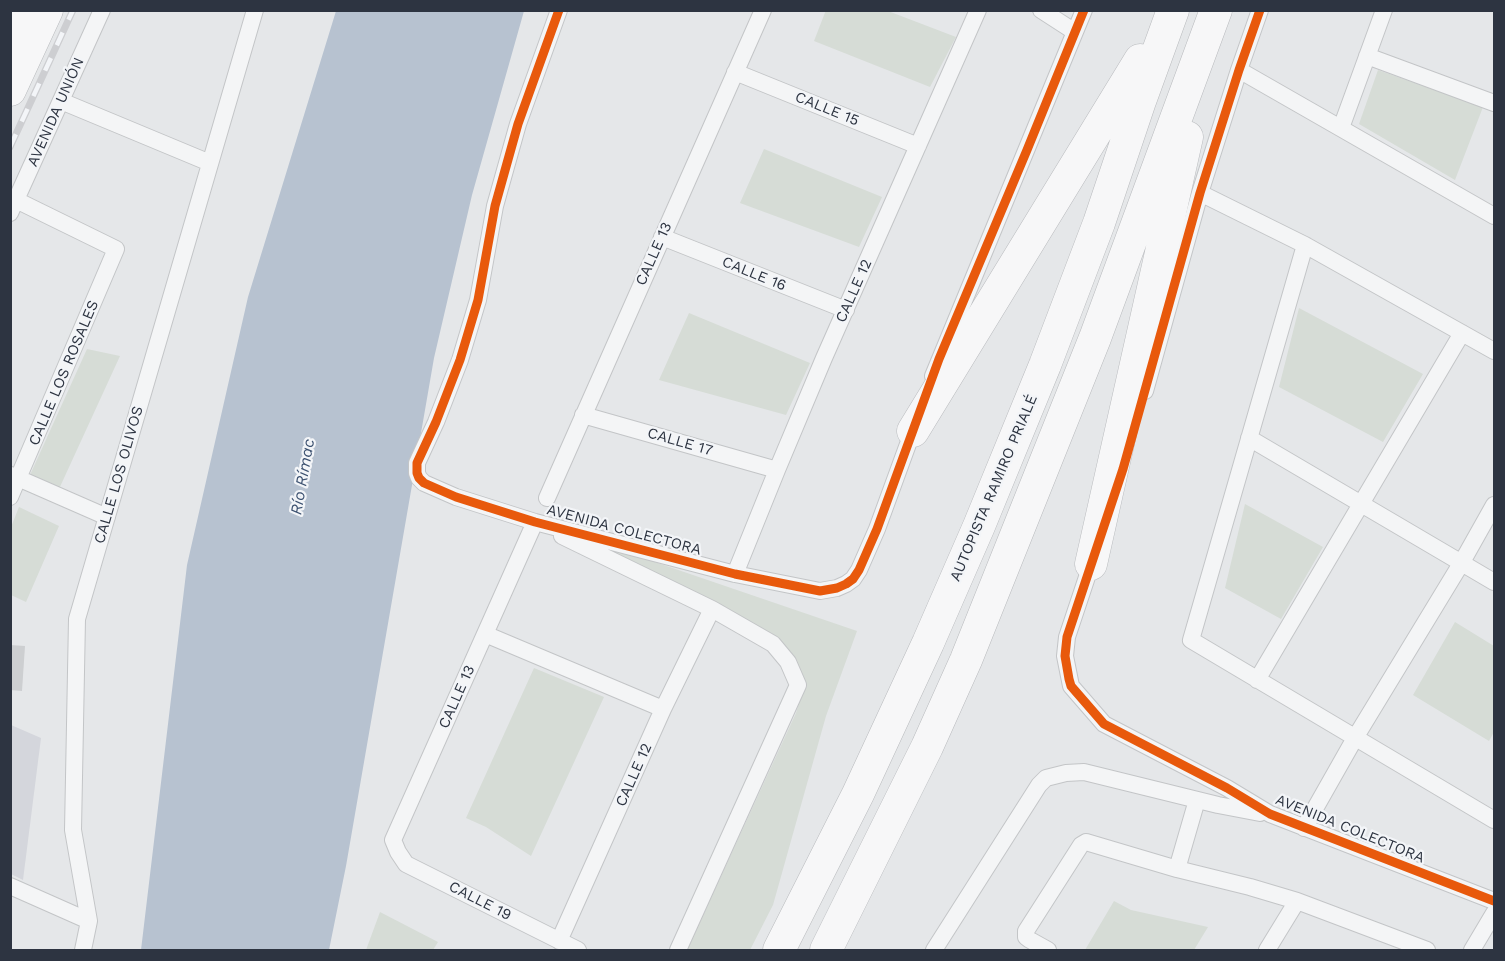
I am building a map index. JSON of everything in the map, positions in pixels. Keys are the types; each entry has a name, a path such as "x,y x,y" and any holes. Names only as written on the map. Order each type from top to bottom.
{"highway":[{"path":"10,36 22,10"},
{"path":"10,90 47,10"},
{"path":"913,431 1172,10"},
{"name":"AUTOPISTA RAMIRO PRIALÉ","path":"779,951 863,783 979,526 1045,365 1099,223 1172,10"},
{"path":"1091,564 1214,16"},
{"path":"826,951 927,747 966,660 1095,338 1214,16"}],"street":[{"name":"AVENIDA UNIÓN","path":"13,207 102,10"},
{"name":"CALLE LOS OLIVOS","path":"83,951 89,921 73,830 77,620 255,10"},
{"name":"AVENIDA COLECTORA","path":"560,10 518,123 495,206 478,300 460,360 417,463 417,473 423,483 456,497 535,522 735,574 820,591 846,584 860,570 913,431"},
{"name":"CALLE 13","path":"547,498 762,10"},
{"name":"CALLE 12","path":"735,574 777,470 978,10"},
{"path":"1041,10 1075,32"},
{"path":"913,431 939,359 1084,10"},
{"path":"1091,564 1123,469 1200,193 1260,10"},
{"path":"1341,128 1384,10"},
{"path":"1367,56 1494,103"},
{"path":"1239,70 1494,216"},
{"name":"CALLE 15","path":"735,72 918,146"},
{"path":"61,101 210,164"},
{"path":"1200,193 1305,245 1494,351"},
{"name":"CALLE LOS ROSALES","path":"10,497 15,476 116,249 13,207"},
{"name":"CALLE 16","path":"662,237 846,310"},
{"path":"1305,245 1191,640 1494,820"},
{"path":"1257,680 1462,333"},
{"name":"CALLE 17","path":"583,415 777,470"},
{"path":"1249,438 1494,582"},
{"path":"15,476 107,517"},
{"path":"1304,828 1494,505"},
{"path":"535,522 712,609 773,644 788,662 798,686 678,951"},
{"name":"CALLE 13","path":"393,840 535,522"},
{"name":"AVENIDA COLECTORA","path":"1091,564 1067,637 1065,656 1071,686 1104,724 1227,788 1270,814 1494,901"},
{"name":"CALLE 12","path":"559,941 663,710 712,609"},
{"path":"485,634 663,710"},
{"path":"934,951 1039,785 1046,778 1066,773 1084,772 1197,800 1270,814"},
{"path":"1177,869 1197,800"},
{"name":"CALLE 19","path":"393,840 406,864 578,951"},
{"path":"1048,951 1026,937 1026,931 1082,844 1086,842 1297,901 1427,951"},
{"path":"10,886 89,921"},
{"path":"1267,951 1297,901"},
{"path":"1472,951 1494,913"}],"shaded area":[{"path":"826,10 888,11 956,37 930,87 814,41"},
{"path":"1378,70 1483,107 1455,180 1359,124"},
{"path":"764,149 882,197 859,247 740,203"},
{"path":"1299,308 1423,374 1383,442 1279,387"},
{"path":"689,313 810,363 786,415 659,380"},
{"path":"87,349 120,356 59,489 30,475"},
{"path":"1245,504 1323,547 1281,619 1225,588"},
{"path":"19,507 59,526 26,602 11,595 11,527"},
{"path":"590,542 608,546 857,631 826,716 773,905 750,950 687,950 796,713 804,684 792,661"},
{"path":"1455,622 1494,646 1494,732 1489,741 1413,695"},
{"path":"534,668 604,697 531,856 486,827 466,818"},
{"path":"11,725 41,738 23,880 11,874"},
{"path":"1114,901 1131,910 1208,927 1194,950 1085,950"},
{"path":"380,912 438,942 433,950 366,950"}],"water":[{"name":"Río Rímac","path":"336,11 524,11 472,195 434,358 346,866 329,950 141,950 187,565 248,297"}],"building":[{"path":"10,645 25,646 22,691 10,690"}],"railway":[{"path":"10,147 73,10"}],"cycle path":[{"path":"559,10 518,124 495,206 478,300 460,360 417,463 419,478 424,483 456,497 535,522 735,574 820,591 846,584 859,570 877,529 939,359 1084,10"},
{"path":"1260,10 1200,193 1123,469 1067,637 1065,656 1069,679 1071,686 1104,724 1227,788 1270,814 1494,901"}]}
